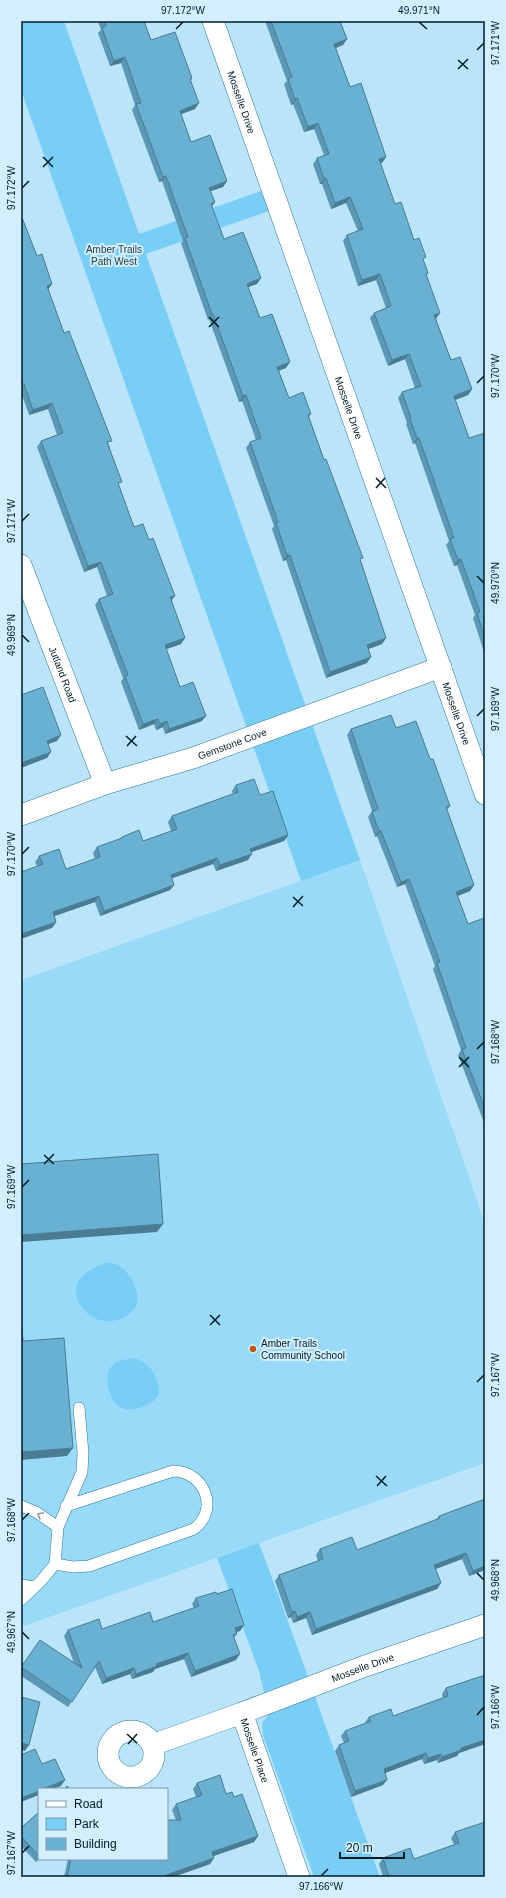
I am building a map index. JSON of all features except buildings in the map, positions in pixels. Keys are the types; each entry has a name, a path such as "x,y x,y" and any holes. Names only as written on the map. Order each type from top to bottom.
{"street":[{"name":"Mosselle Drive","path":"213,21 442,667 485,794"},
{"name":"Jutland Road","path":"21,565 105,784"},
{"name":"Gemstone Cove","path":"21,815 105,784 193,758 442,667"},
{"name":"Mosselle Drive","path":"242,1713 365,1666 485,1625"},
{"name":"Mosselle Place","path":"152,1745 242,1713 299,1877"}],"lane":[{"path":"21,1600 55,1564 58,1527 82,1472 83,1453 79,1408"},
{"path":"55,1564 73,1567 89,1566 194,1529 205,1518 208,1507 200,1484 196,1479 185,1472 173,1470 66,1506"},
{"path":"21,1506 36,1512 58,1527"},
{"path":"21,1585 33,1587"}],"shaded area":[{"name":"Amber Trails Community School","path":"360,860 482,1215 485,1236 485,1463 21,1627 21,980"}],"green space":[{"name":"Amber Trails Path West","path":"21,21 64,21 139,234 261,191 269,211 146,254 360,860 301,881 21,90"},
{"path":"104,1263 115,1264 125,1270 132,1280 137,1292 137,1302 131,1313 125,1317 113,1321 100,1320 89,1315 81,1307 76,1296 77,1285 81,1277 90,1270"},
{"path":"134,1358 145,1363 152,1371 159,1388 159,1394 147,1405 136,1409 125,1409 113,1401 107,1379 109,1370 117,1361"},
{"path":"259,1543 380,1877 314,1877 263,1735 262,1723 269,1714 259,1671 217,1558"}],"place":[{"name":"Amber Trails Community School","path":"253,1349"}]}
